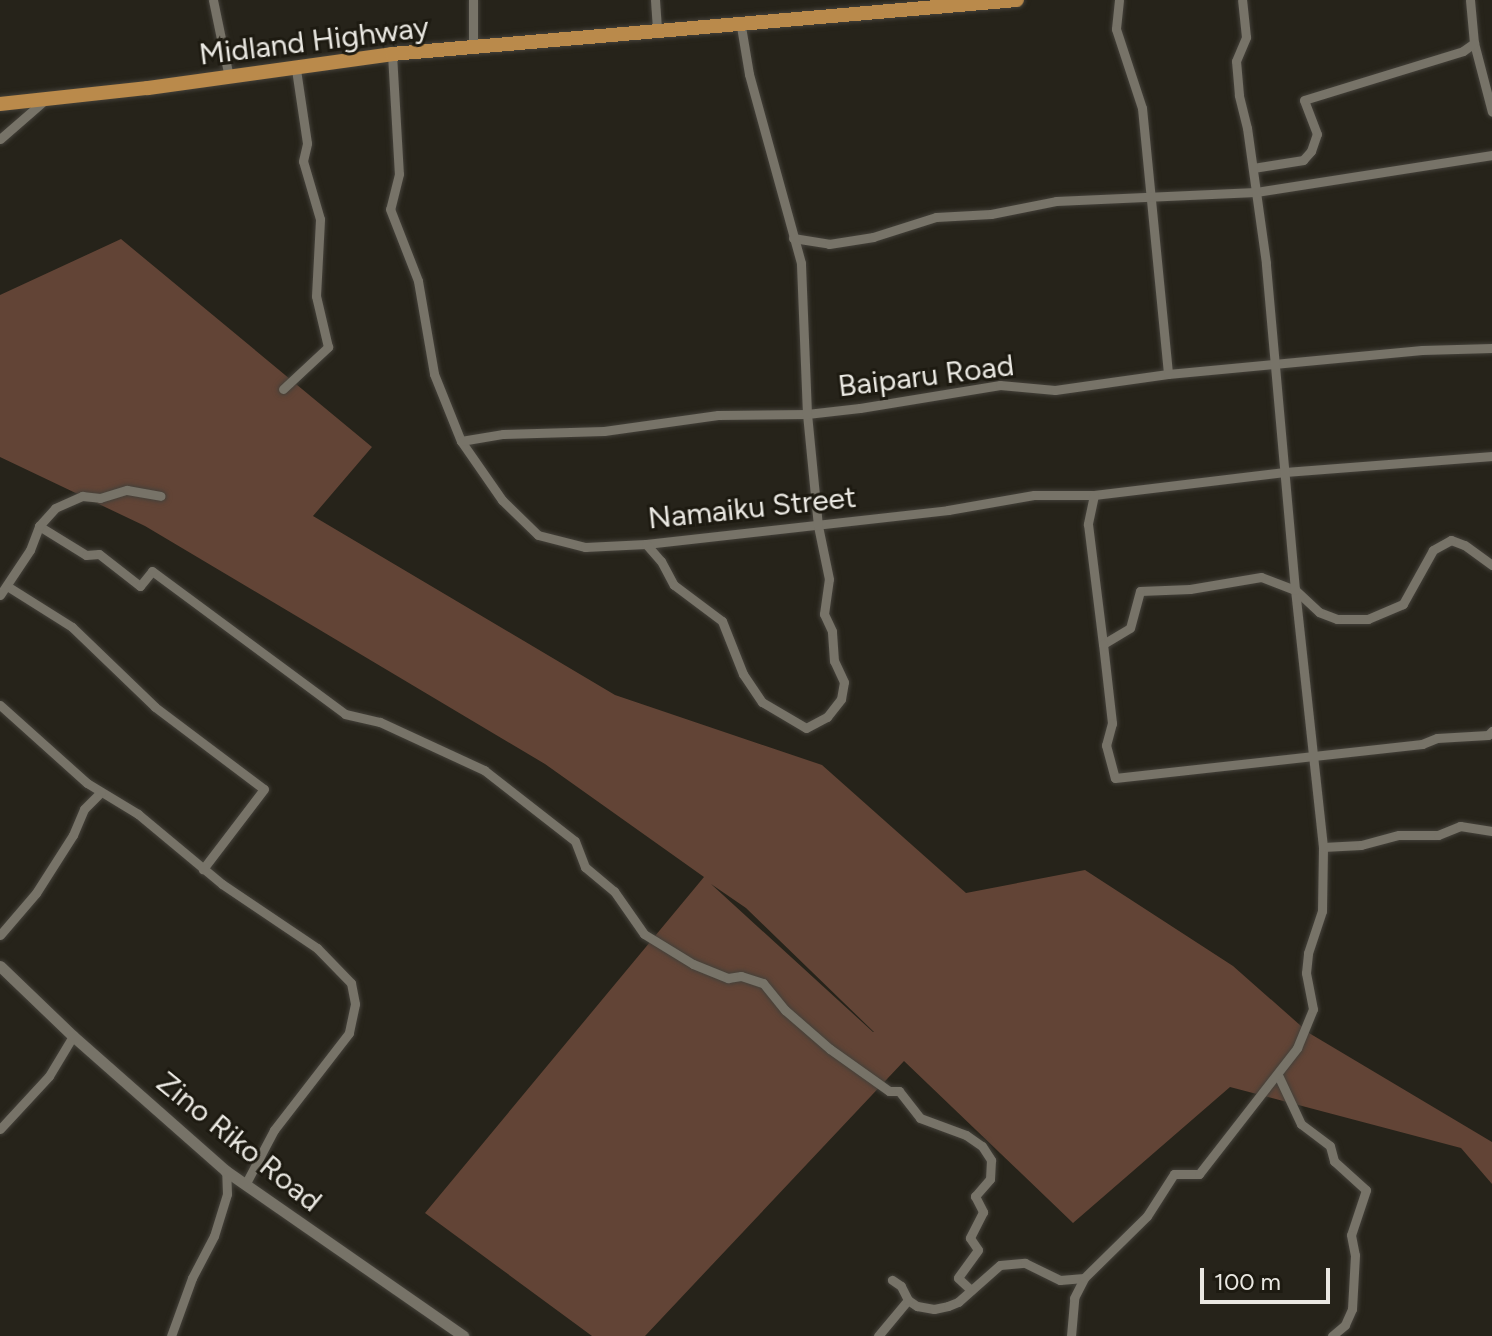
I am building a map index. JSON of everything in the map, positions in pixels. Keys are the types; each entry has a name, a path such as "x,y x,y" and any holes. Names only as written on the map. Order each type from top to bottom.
{"main road":[{"name":"Midland Highway","path":"0,104 296,69 392,54 473,50 1017,0"}],"street":[{"path":"213,0 229,77"},
{"path":"473,0 473,50"},
{"path":"655,0 657,31"},
{"path":"1119,0 1116,29 1142,108 1153,195 1168,374"},
{"path":"1071,1336 1074,1298 1084,1278 1147,1216 1174,1174 1199,1174 1278,1075 1279,1067 1303,1038 1313,1009 1313,997 1308,987 1308,953 1322,911 1323,847 1318,822 1316,755 1295,590 1256,192 1236,61 1246,37 1242,0"},
{"path":"1470,0 1474,43 1492,112"},
{"path":"646,544 661,561 674,585 722,621 743,674 762,702 806,728 827,717 841,699 844,682 834,661 832,631 824,614 829,579 818,526 807,414 801,263 749,74 741,26"},
{"path":"1253,168 1303,160 1311,151 1317,134 1304,100 1463,51 1474,43"},
{"name":"Namaiku Street","path":"392,54 399,174 390,209 418,281 434,374 461,441 502,500 538,535 585,547 646,544 818,526 1034,495 1094,495 1285,472 1492,456"},
{"path":"283,389 328,347 316,296 320,219 303,161 307,143 296,69"},
{"path":"0,139 45,100"},
{"path":"793,238 829,244 873,237 936,217 991,214 1056,201 1256,192 1492,155"},
{"name":"Baiparu Road","path":"461,441 503,434 604,431 718,415 807,414 1000,385 1055,390 1168,374 1422,350 1492,348"},
{"path":"0,595 30,550 39,526 55,508 82,496 100,498 127,490 160,496"},
{"path":"1094,495 1088,524 1112,723 1106,745 1115,778 1422,744 1437,738 1488,735 1492,731"},
{"path":"39,526 86,555 99,554 140,586 152,571 345,714 380,722 484,770 575,841 585,867 614,891 644,934 693,964 728,978 741,976 763,983 785,1010 830,1049 889,1091 899,1091 920,1118 966,1135 982,1146 991,1160 990,1179 975,1196 983,1212 970,1238 978,1250 958,1278 971,1290"},
{"path":"1103,644 1130,628 1140,591 1261,577 1295,590 1319,612 1337,619 1368,619 1403,604 1433,550 1451,540 1464,545 1492,565"},
{"path":"7,586 72,627 155,707 264,789 203,869"},
{"path":"0,705 101,792 138,814 203,869 317,948 351,983 355,1004 349,1033 274,1130 245,1185"},
{"path":"0,935 36,893 73,835 84,809 101,792"},
{"path":"1323,847 1361,845 1399,835 1438,835 1460,826 1492,831"},
{"name":"Zino Riko Road","path":"0,966 73,1036 226,1171 458,1335"},
{"path":"0,1129 33,1095 73,1036"},
{"path":"1278,1075 1301,1124 1330,1146 1334,1161 1366,1190 1351,1235 1355,1255 1352,1309 1345,1325 1332,1336"},
{"path":"171,1336 192,1278 214,1236 227,1194 226,1171"},
{"path":"892,1280 901,1286 908,1300 917,1306 934,1309 958,1302 1000,1265 1025,1263 1060,1280 1084,1278"},
{"path":"878,1336 908,1300"}],"shaded area":[{"path":"121,239 372,447 313,516 615,695 822,765 966,893 1085,870 1233,966 1309,1033 1492,1142 1492,1184 1461,1148 1230,1087 1073,1223 904,1061 645,1336 592,1336 425,1213 704,877 545,764 145,526 0,457 0,295","holes":["711,884 746,908 874,1032"]}]}
